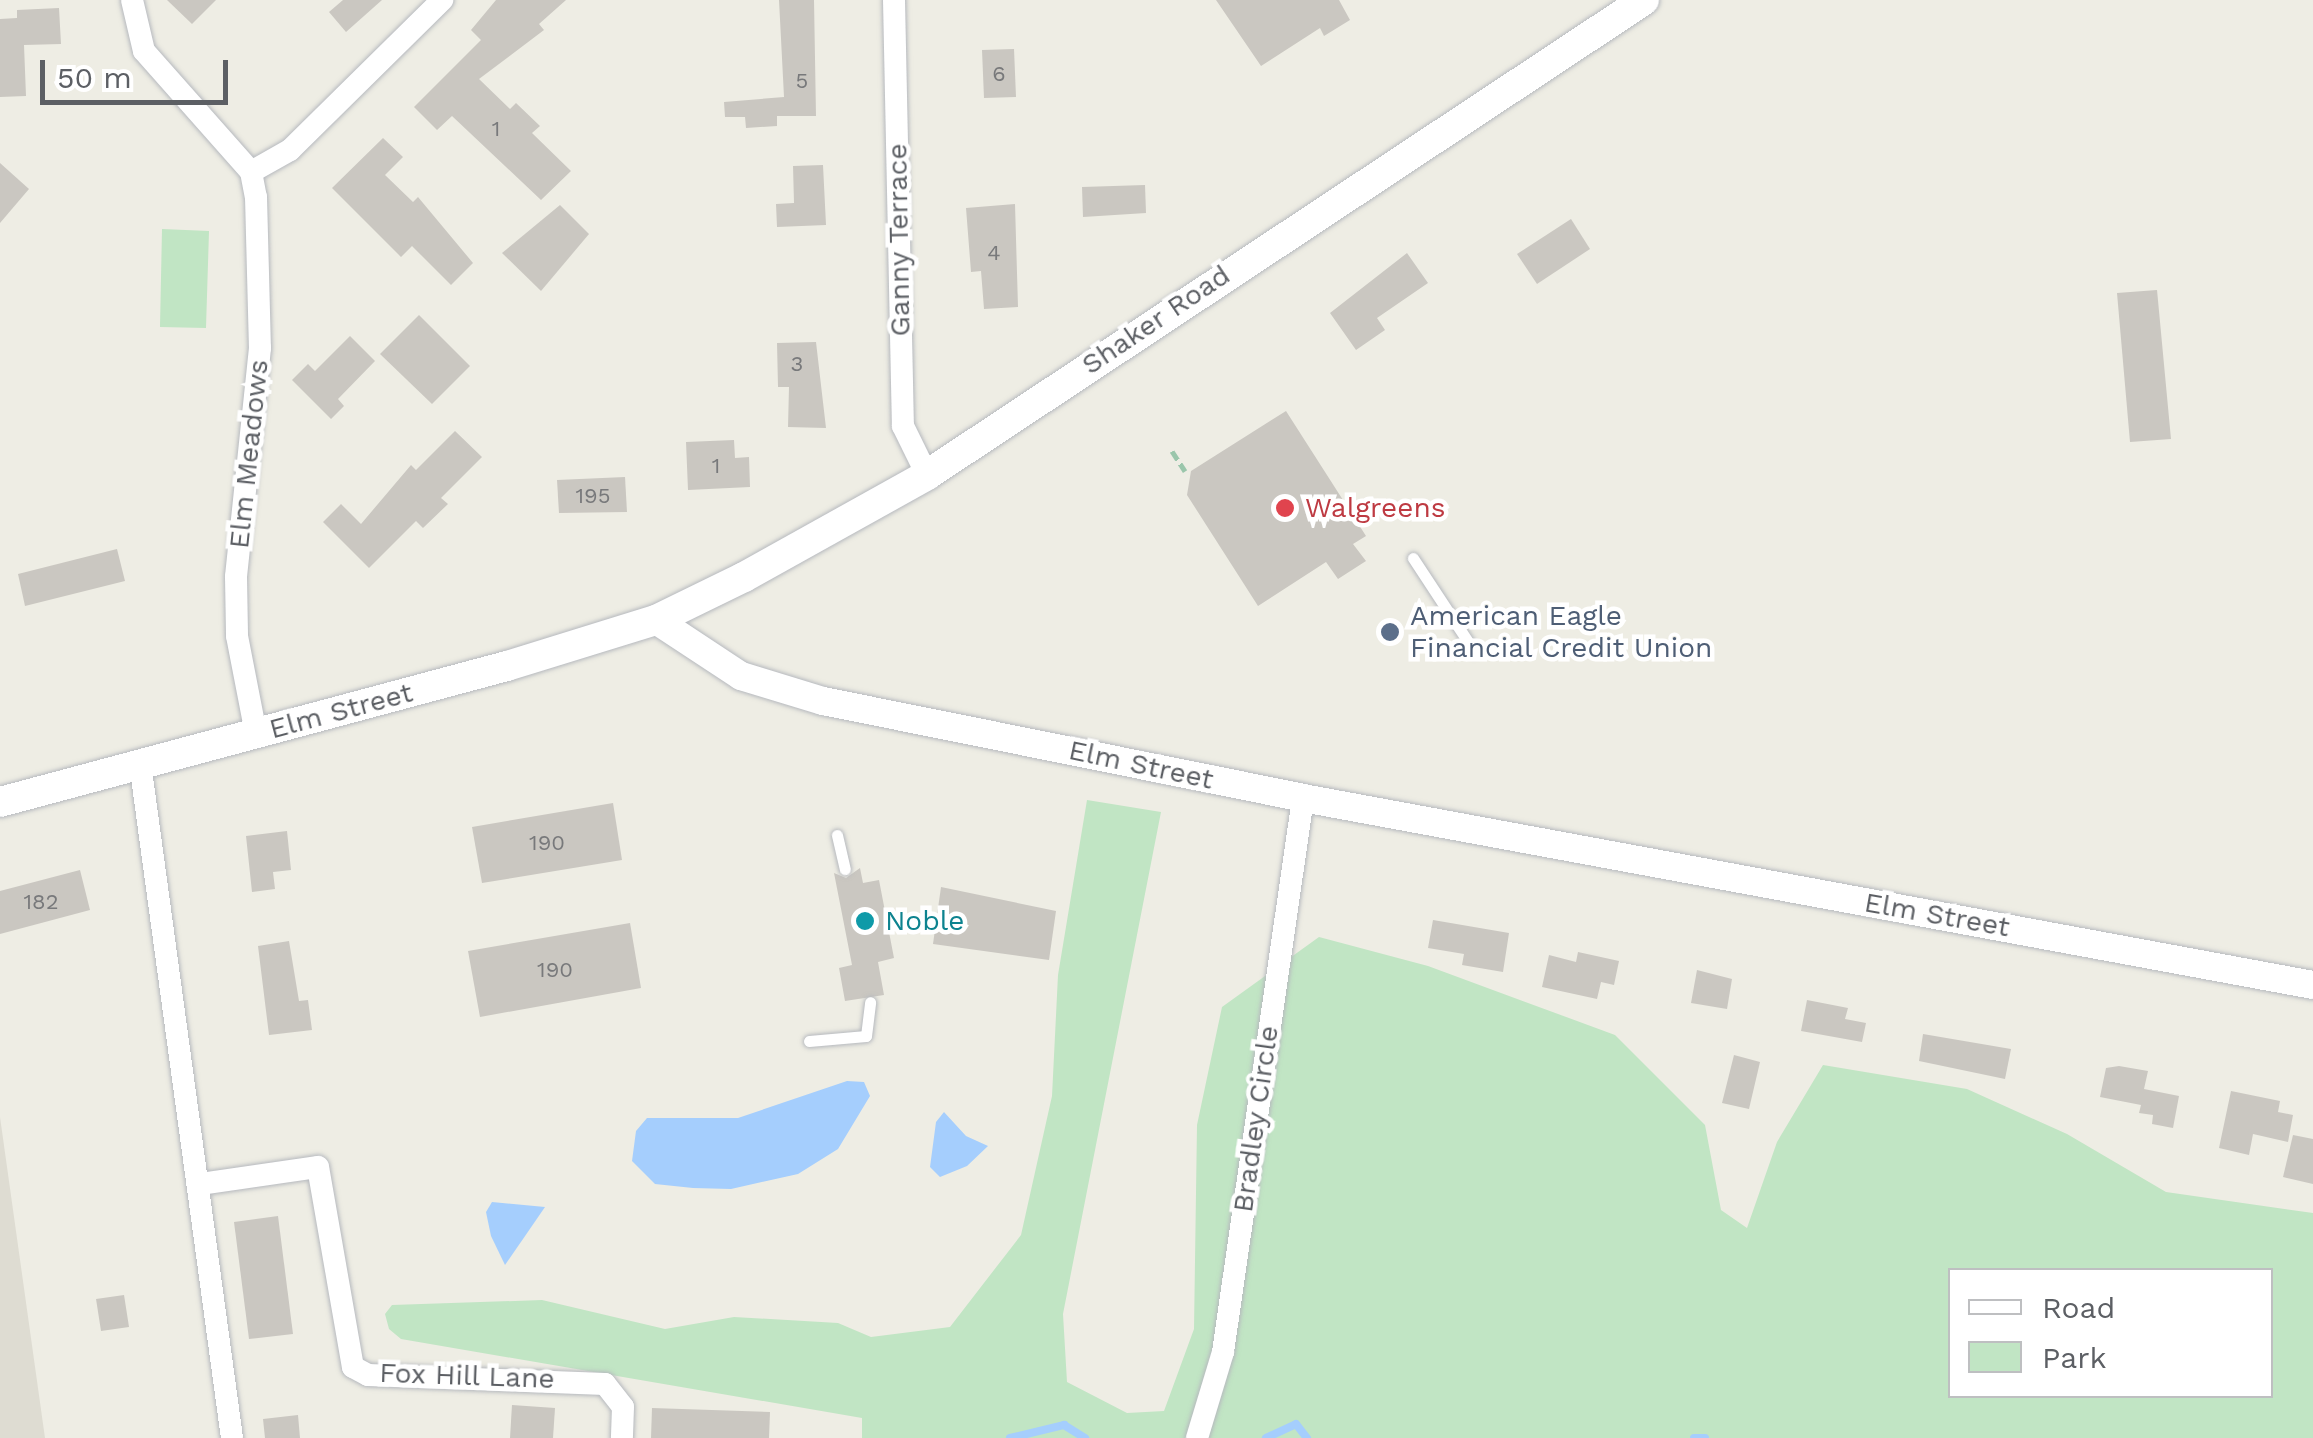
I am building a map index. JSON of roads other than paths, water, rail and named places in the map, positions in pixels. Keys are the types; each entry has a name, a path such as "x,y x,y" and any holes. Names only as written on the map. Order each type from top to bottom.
{"main road":[{"name":"Shaker Road","path":"656,620 927,475 1644,0"},
{"name":"Elm Street","path":"0,802 656,620"}],"street":[{"path":"132,0 144,51 252,172 290,150 442,0"},
{"name":"Ganny Terrace","path":"894,0 903,426 927,475"},
{"name":"Elm Meadows","path":"252,172 260,348 236,597 236,636 256,734"},
{"name":"Elm Street","path":"656,620 741,676 823,701 1303,798 2313,985"},
{"path":"140,764 232,1438"},
{"name":"Bradley Circle","path":"1197,1438 1223,1352 1303,798"},
{"name":"Fox Hill Lane","path":"200,1184 318,1166 353,1367 368,1375 605,1384 623,1407 622,1438"}],"lane":[{"path":"1413,558 1474,651"},
{"path":"837,835 845,868"},
{"path":"809,1041 866,1036 870,1002"}],"water":[{"path":"847,1081 864,1082 870,1096 838,1149 798,1174 731,1189 693,1188 655,1184 632,1161 636,1131 647,1118 738,1118"},
{"path":"944,1112 966,1136 988,1146 967,1166 940,1177 930,1167 936,1122"},
{"path":"492,1202 545,1207 505,1265 491,1236 486,1212"}],"waterway":[{"path":"1266,1438 1296,1424 1307,1438"},
{"path":"1010,1438 1064,1425 1085,1438"},
{"path":"1694,1438 1705,1438"}],"place":[{"name":"Walgreens","path":"1285,508"},
{"name":"American Eagle Financial Credit Union","path":"1390,632"},
{"name":"Noble","path":"865,921"}]}
